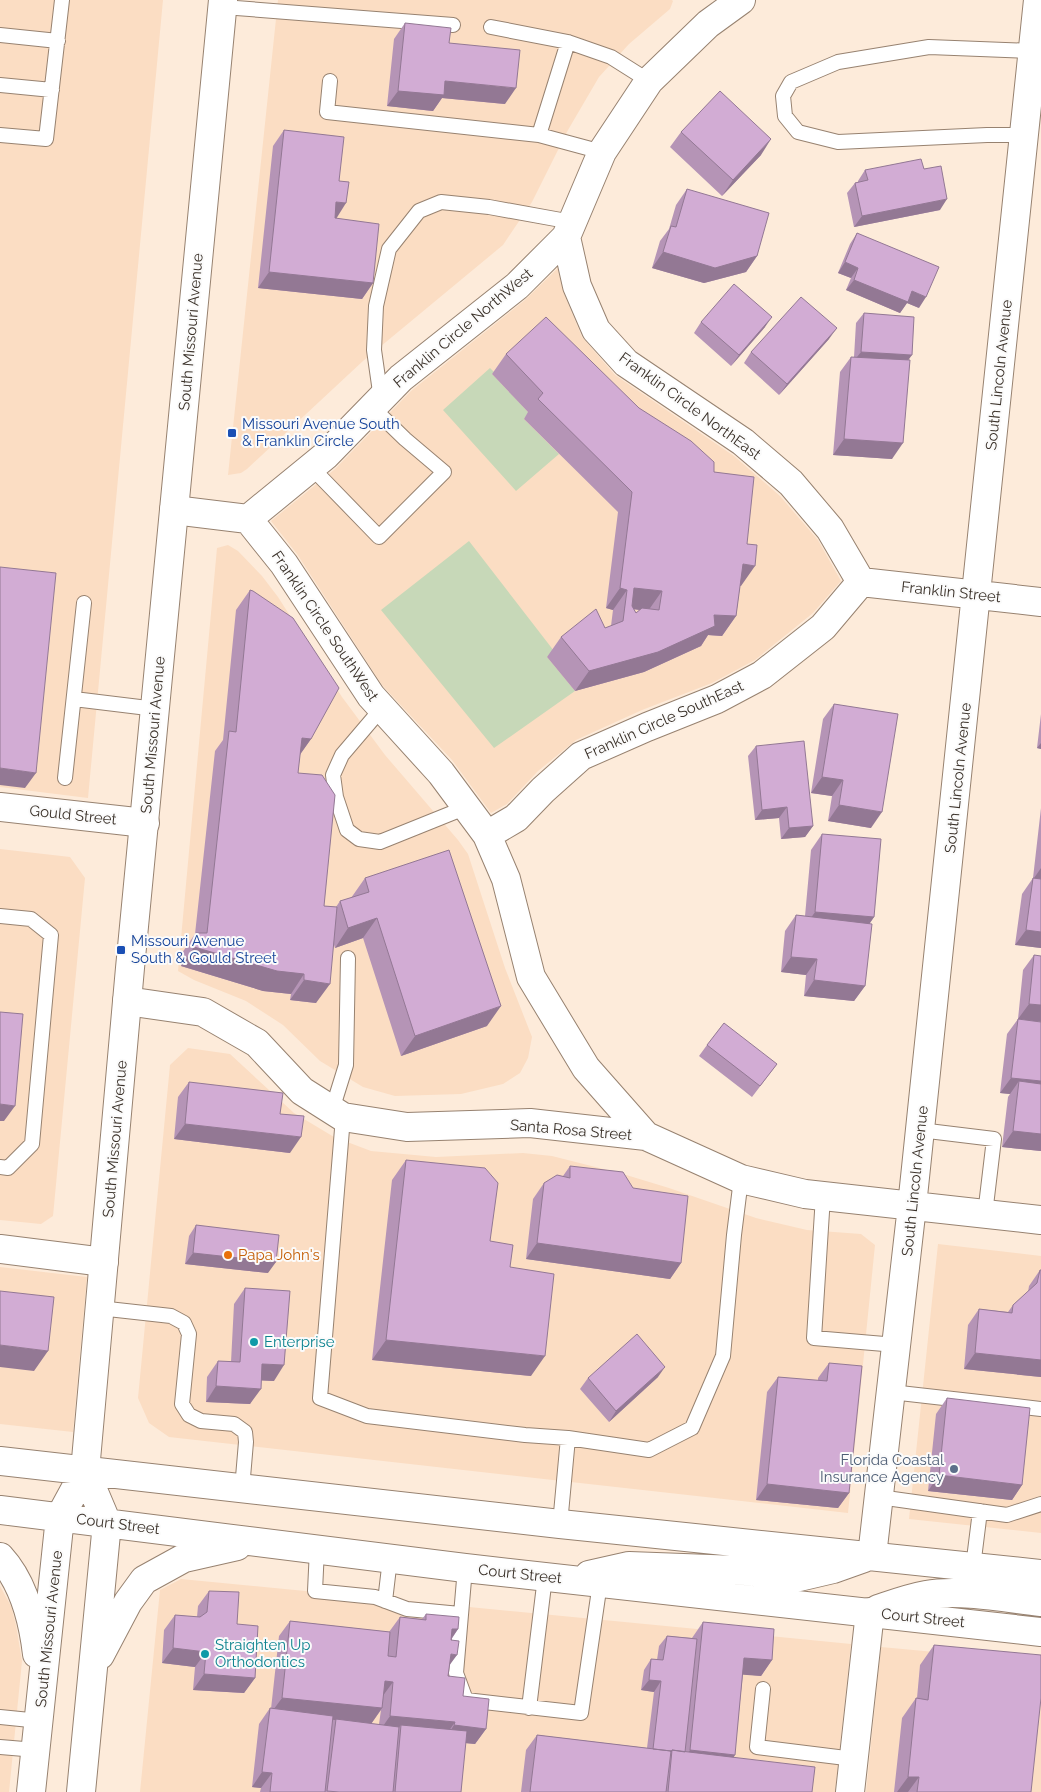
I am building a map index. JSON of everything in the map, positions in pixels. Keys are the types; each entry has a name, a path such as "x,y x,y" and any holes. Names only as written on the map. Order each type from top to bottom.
{"street":[{"name":"Franklin Circle NorthWest","path":"248,519 325,456 401,378 516,286 569,229 602,152 649,81 708,24 741,0"},
{"name":"South Missouri Avenue","path":"31,1792 41,1713 60,1517 85,1471 127,1001 223,4"},
{"name":"South Lincoln Avenue","path":"872,1556 912,1206 1038,8"},
{"name":"Franklin Circle NorthEast","path":"569,229 577,286 596,330 626,363 743,442 791,483 830,528 861,582"},
{"path":"174,510 248,519"},
{"name":"Franklin Circle SouthWest","path":"248,519 284,564 371,696 441,773 487,835 506,879 531,977 586,1068 646,1136"},
{"name":"Franklin Street","path":"861,582 1041,602"},
{"name":"Franklin Circle SouthEast","path":"487,835 516,818 543,790 581,756 647,726 717,699 762,675 823,627 861,582"},
{"name":"Gould Street","path":"0,807 145,823"},
{"name":"Santa Rosa Street","path":"127,1001 203,1012 257,1043 302,1091 338,1113 407,1127 530,1123 646,1136 741,1179 805,1194 1041,1220"},
{"path":"0,1249 104,1262"},
{"path":"0,1462 560,1524 1041,1574"},
{"name":"South Missouri Avenue","path":"81,1792 107,1523 85,1471"},
{"name":"Court Street","path":"0,1510 465,1568 1041,1632"},
{"path":"93,1667 128,1602 144,1580 184,1558 255,1541"},
{"path":"556,1578 629,1566 738,1570 799,1577 833,1570 872,1556"},
{"path":"0,1557 8,1565 32,1620 41,1713"},
{"path":"850,1792 870,1612 901,1601 927,1595 955,1593 1041,1602"}],"lane":[{"path":"0,135 46,139 62,0"},
{"path":"223,4 454,25"},
{"path":"491,27 568,42 611,57 649,81"},
{"path":"0,35 58,41"},
{"path":"538,135 568,42"},
{"path":"1024,135 838,142 798,132 785,116 783,96 791,82 838,62 929,47 1032,51"},
{"path":"330,81 327,112 538,135 602,152"},
{"path":"0,86 52,90"},
{"path":"311,467 380,537 444,472 405,439 377,403 374,350 376,306 390,249 420,211 442,202 489,207 569,229"},
{"path":"65,778 84,604"},
{"path":"74,699 156,709"},
{"path":"382,708 342,755 333,775 336,797 347,830 359,839 380,842 467,807"},
{"path":"0,916 31,919 51,936 32,1144 8,1168 0,1167"},
{"path":"348,958 346,1064 338,1113 320,1398 367,1416 525,1435 568,1438 649,1450 692,1428 723,1356 741,1179"},
{"path":"920,1130 994,1138 985,1214"},
{"path":"823,1196 814,1338 896,1345"},
{"path":"99,1308 171,1316 184,1323 189,1334 182,1404 189,1415 201,1421 234,1424 245,1432 246,1442 242,1488"},
{"path":"891,1392 1041,1409"},
{"path":"560,1524 568,1438"},
{"path":"879,1497 1007,1515 1041,1504"},
{"path":"973,1567 980,1511"},
{"path":"317,1549 315,1591 375,1596 407,1609 460,1614"},
{"path":"385,1601 390,1558"},
{"path":"465,1568 456,1673 466,1700 529,1708 581,1713 600,1583"},
{"path":"529,1708 556,1578"},
{"path":"763,1689 757,1748 854,1759"},
{"path":"0,1718 41,1713"},
{"path":"0,1747 36,1750"}],"shaded area":[{"path":"0,0 163,0 88,798 0,787"},
{"path":"278,0 673,1 670,9 629,44 599,77 568,130 532,202 503,245 363,361 247,469 241,473 228,475"},
{"path":"558,268 564,294 582,337 615,375 734,456 780,496 818,540 841,581 813,613 755,660 712,683 642,710 576,740 538,771 507,804 491,813 452,760 382,685 297,554 271,521 335,469 411,391 525,300"},
{"path":"228,545 238,551 262,576 278,597 342,697 385,755 468,854 505,968 532,1037 528,1058 520,1073 503,1084 461,1094 395,1096 363,1087 320,1061 283,1025 246,1001 194,980 178,971 217,548"},
{"path":"0,849 70,857 85,878 53,1216 41,1224 0,1220"},
{"path":"188,1048 230,1054 294,1113 334,1137 371,1151 436,1157 523,1153 552,1156 623,1174 756,1218 807,1230 861,1234 875,1245 848,1513 169,1437 149,1423 138,1398 170,1065"},
{"path":"938,1244 1041,1256 1041,1533 909,1519"},
{"path":"0,1267 87,1277 73,1432 0,1424"},
{"path":"181,1579 851,1644 835,1792 140,1792 160,1590"},
{"path":"0,1586 11,1606 22,1661 9,1792 0,1792"},
{"path":"881,1647 1041,1662 1041,1792 866,1792"}],"green space":[{"path":"490,368 494,372 492,374 529,413 524,419 559,454 516,491 443,410"},
{"path":"469,541 554,651 547,657 575,691 494,748 381,610"}],"building":[{"path":"405,23 451,28 449,43 520,50 516,88 445,81 444,95 398,91"},
{"path":"720,91 771,139 733,180 681,132"},
{"path":"284,130 344,137 339,181 349,182 346,203 336,202 335,218 379,224 373,283 269,272"},
{"path":"921,159 924,169 941,166 947,199 862,216 855,183 868,180 865,170"},
{"path":"687,189 769,213 757,256 715,268 663,252 671,226 676,227"},
{"path":"857,233 939,267 926,297 912,291 908,302 854,280 858,268 845,262"},
{"path":"734,284 772,317 739,355 701,322"},
{"path":"801,297 837,328 787,384 751,352"},
{"path":"864,313 914,317 912,355 861,352"},
{"path":"546,317 639,408 691,441 714,462 714,472 754,477 747,544 757,545 755,566 743,564 736,616 714,615 715,626 658,652 589,671 561,637 596,609 605,628 623,621 627,590 620,588 632,492 538,399 543,393 506,354","holes":["634,588 662,591 659,610 642,608 636,613 632,606"]},
{"path":"851,357 910,360 903,443 844,439"},
{"path":"0,567 56,573 36,773 0,768"},
{"path":"250,590 293,618 339,688 311,739 302,738 298,773 322,775 335,795 324,906 337,907 330,984 304,980 304,974 277,971 194,947 196,933 207,933 229,731 236,732"},
{"path":"834,704 898,714 882,812 839,805 843,780 822,777"},
{"path":"804,741 813,826 789,828 787,807 762,810 756,746"},
{"path":"822,834 881,839 874,917 815,912"},
{"path":"449,850 501,1006 415,1036 377,918 348,928 340,901 369,892 365,878"},
{"path":"1033,878 1041,879 1041,932 1026,930"},
{"path":"796,915 872,924 865,986 814,980 817,959 791,957"},
{"path":"1034,955 1041,956 1041,1005 1029,1004"},
{"path":"0,1012 23,1014 15,1106 0,1104"},
{"path":"1018,1019 1041,1022 1041,1081 1011,1078"},
{"path":"724,1023 777,1064 760,1086 707,1045"},
{"path":"1019,1081 1041,1084 1041,1134 1013,1131"},
{"path":"189,1082 283,1093 280,1114 304,1116 301,1137 185,1124"},
{"path":"406,1160 485,1168 498,1183 490,1241 513,1245 510,1267 554,1274 545,1356 386,1340"},
{"path":"570,1166 623,1172 633,1188 688,1196 681,1263 537,1243 544,1183 557,1175 570,1178"},
{"path":"196,1225 279,1235 276,1262 193,1253"},
{"path":"1040,1270 1041,1360 975,1353 979,1309 1012,1313 1013,1305 1037,1283"},
{"name":"Enterprise","path":"245,1288 290,1291 284,1365 262,1364 261,1389 216,1386 218,1361 240,1362"},
{"path":"0,1291 54,1297 48,1351 0,1345"},
{"path":"637,1334 665,1367 616,1411 588,1378"},
{"path":"829,1363 862,1366 849,1493 767,1484 778,1377 827,1381"},
{"path":"947,1398 1030,1408 1022,1485 939,1475"},
{"name":"Straighten Up Orthodontics","path":"209,1591 239,1592 237,1624 258,1626 255,1678 204,1674 206,1652 173,1648 175,1615 200,1617 207,1612"},
{"path":"426,1614 459,1617 458,1629 452,1629 451,1640 459,1641 457,1655 451,1654 448,1676 465,1678 463,1696 489,1699 486,1729 454,1725 455,1722 390,1716 393,1682 385,1681 382,1708 282,1698 290,1621 390,1632 388,1656 396,1657 400,1617 426,1620"},
{"path":"703,1622 774,1629 772,1660 744,1658 735,1755 690,1750"},
{"path":"667,1636 697,1639 685,1752 653,1749 661,1681 649,1680 651,1659 663,1660"},
{"path":"934,1645 1041,1655 1041,1698 1031,1792 917,1792 919,1777 908,1777 916,1698 928,1700"},
{"path":"270,1708 333,1716 325,1792 270,1792 272,1773 262,1772"},
{"path":"336,1719 399,1727 393,1792 327,1791"},
{"path":"401,1725 467,1731 461,1792 395,1792"},
{"path":"537,1735 671,1751 666,1792 530,1792"},
{"path":"672,1750 815,1767 812,1792 668,1792"}],"place":[{"name":"Missouri Avenue South & Franklin Circle","path":"232,433"},
{"name":"Missouri Avenue South & Gould Street","path":"121,950"},
{"name":"Papa John's","path":"228,1255"},
{"name":"Enterprise","path":"254,1342"},
{"name":"Florida Coastal Insurance Agency","path":"954,1469"},
{"name":"Straighten Up Orthodontics","path":"205,1654"}]}
